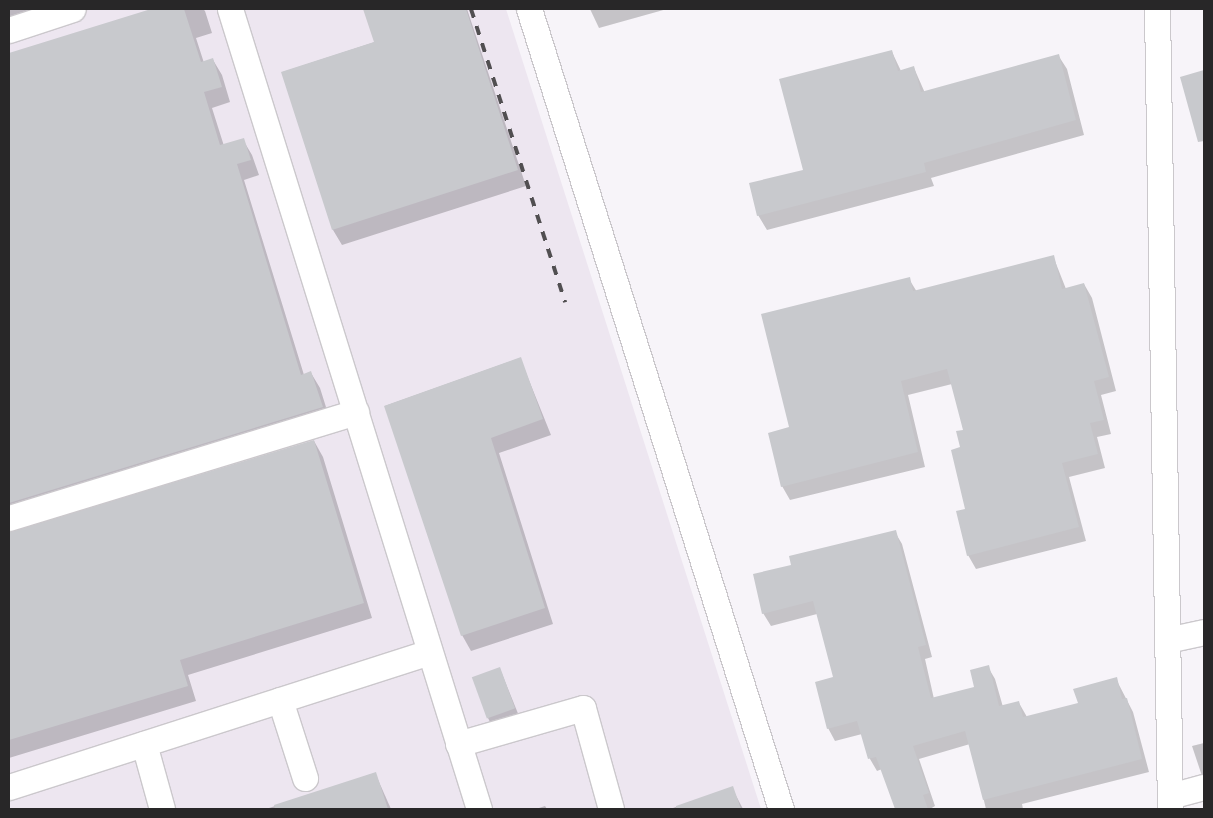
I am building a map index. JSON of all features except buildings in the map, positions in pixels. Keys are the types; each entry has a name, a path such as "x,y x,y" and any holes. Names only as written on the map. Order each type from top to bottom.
{"street":[{"path":"9,30 73,9"},
{"path":"230,9 479,809"},
{"path":"528,9 781,809"},
{"path":"1157,9 1170,802 1204,787"},
{"path":"9,518 356,412"},
{"path":"1167,640 1204,632"},
{"path":"9,787 429,652"},
{"path":"280,700 305,778"},
{"path":"458,744 583,708 611,809"},
{"path":"144,744 162,809"}],"shaded area":[{"path":"9,9 506,9 761,809 9,809"}],"railway":[{"path":"471,9 565,302"}]}
